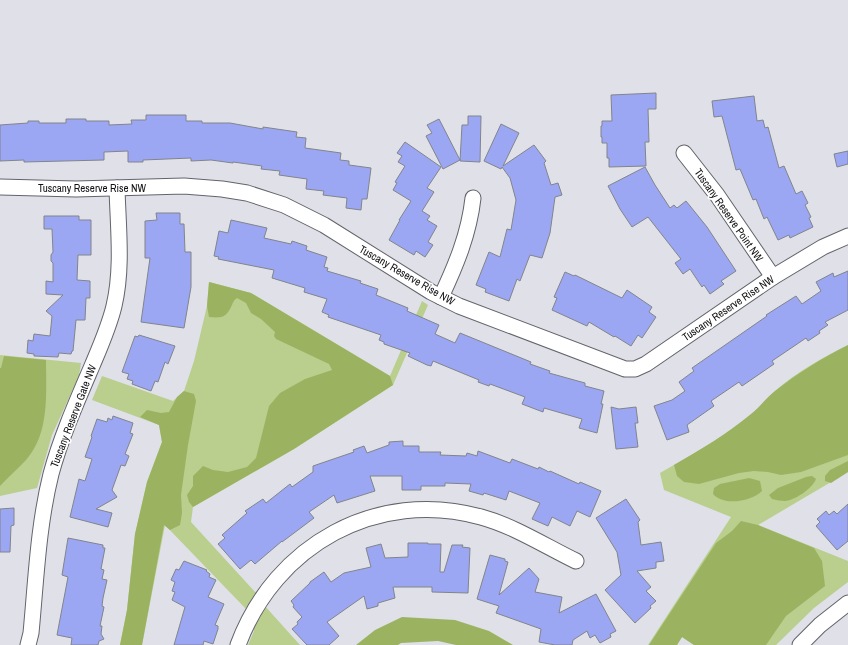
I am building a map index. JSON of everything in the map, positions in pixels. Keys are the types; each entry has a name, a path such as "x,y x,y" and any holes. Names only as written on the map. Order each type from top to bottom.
{"street":[{"name":"Tuscany Reserve Point NW","path":"684,153 717,195 772,277"},
{"name":"Tuscany Reserve Rise NW","path":"0,187 117,188 184,186 222,189 247,193 284,205 324,225 441,297 459,306 616,367 630,369 641,367 646,364 772,277 823,247 848,236"},
{"name":"Tuscany Reserve Gate NW","path":"28,645 31,634 41,530 51,474 67,425 101,344 115,302 119,264 117,188"},
{"path":"441,297 458,260 466,236 471,216 473,198"},
{"path":"238,645 256,606 266,591 288,566 306,550 338,530 379,515 428,509 461,512 504,524 576,561"},
{"path":"800,645 820,625 848,603"}],"green space":[{"path":"209,282 251,293 390,376 422,301 428,305 393,385 294,449 193,507 191,522 257,594 247,610 165,525 142,645 120,645 127,610 135,534 147,482 162,442 159,425 92,400 102,376 173,401 184,391 194,361 207,306"},
{"path":"209,282 251,293 390,376 393,385 294,449 193,507 189,502 187,495 193,486 193,476 203,466 213,470 228,472 247,467 256,458 269,406 280,393 305,379 332,370 329,364 276,339 274,336 275,332 261,319 251,313 246,303 237,298 226,315 220,317 209,317 207,306"},
{"path":"848,345 848,472 758,525 848,561 848,582 814,608 776,645 694,645 682,637 677,645 648,645 731,517 664,490 660,473 730,430 755,411 782,385 800,372"},
{"path":"848,345 848,455 801,472 781,475 754,471 739,473 699,484 684,482 677,476 674,465 703,448 732,428 792,378"},
{"path":"0,355 81,363 79,376 52,435 37,488 0,496"},
{"path":"4,356 46,360 46,399 43,425 34,449 26,460 0,486 0,368"},
{"path":"184,391 194,394 196,401 181,495 182,513 180,525 170,530 164,525 142,645 120,645 127,610 135,534 147,482 162,442 159,425 140,417 147,410 161,413 169,412 177,397"},
{"path":"848,461 848,472 831,483 825,481 825,476 830,470"},
{"path":"812,476 816,479 811,487 794,499 780,501 772,499 769,495 778,488"},
{"path":"749,478 760,481 762,491 751,498 730,501 718,498 713,494 714,488 720,484"},
{"path":"741,521 758,525 814,548 822,561 825,586 786,616 766,645 694,645 682,637 677,645 649,645 716,543 732,531"},
{"path":"264,605 300,645 248,645 254,631 254,624"},
{"path":"402,617 455,620 489,631 513,645 456,645 438,641 401,643 398,645 356,645 375,630"}],"building":[{"path":"656,93 656,109 648,109 649,142 645,142 646,166 609,167 609,158 607,158 607,143 602,143 601,126 602,121 612,121 611,95"},
{"path":"754,96 757,121 763,120 765,128 768,127 779,168 784,166 796,194 802,191 808,203 805,205 811,217 809,218 813,227 790,238 789,235 778,240 767,217 764,219 756,199 753,200 740,169 736,170 722,116 714,117 712,101"},
{"path":"146,115 186,115 186,121 202,121 202,123 230,123 263,129 263,127 297,132 296,137 306,138 305,148 341,153 340,160 349,161 349,165 371,168 367,199 362,199 361,210 346,208 347,198 323,195 324,191 306,189 307,179 279,175 280,171 261,169 262,166 211,160 191,161 191,158 128,162 128,151 104,152 104,160 24,162 24,160 0,161 0,125 28,123 28,121 39,121 39,123 66,123 66,119 109,121 109,125 132,124 131,120 146,120"},
{"path":"468,116 481,116 480,162 460,161 462,125 468,125"},
{"path":"439,119 460,160 443,169 426,136 432,133 427,125"},
{"path":"501,124 519,133 503,166 534,145 546,161 544,163 551,185 558,183 562,195 555,197 550,233 542,258 530,255 520,281 517,279 509,301 485,292 486,289 476,285 489,252 500,257 507,229 511,230 516,200 510,178 502,167 501,169 484,161"},
{"path":"405,142 441,167 427,188 434,192 422,211 430,216 427,220 437,226 428,242 433,245 425,257 416,251 414,255 389,240 411,201 393,190 397,183 395,182 405,166 398,162 402,156 397,153"},
{"path":"848,151 848,164 837,167 834,154"},
{"path":"645,167 670,208 674,205 677,208 686,201 707,227 736,271 721,281 724,284 710,294 704,285 702,287 690,269 683,274 675,263 681,259 648,217 632,227 620,209 608,186"},
{"path":"156,213 180,213 180,224 184,224 185,252 191,252 191,287 184,328 141,322 150,258 145,258 145,221 157,220"},
{"path":"44,216 79,216 79,220 91,220 91,255 78,255 77,280 90,281 90,298 86,298 85,320 76,320 73,351 71,354 59,353 58,357 34,356 34,354 27,353 28,340 33,341 34,334 50,336 52,316 46,311 63,295 46,294 46,281 53,282 53,263 51,261 51,255 53,252 52,229 44,229"},
{"path":"231,220 267,228 264,238 291,244 292,241 307,246 306,250 327,257 324,267 328,268 327,271 361,281 360,283 378,289 376,295 408,308 407,311 439,325 435,334 455,343 460,333 531,362 530,364 550,371 549,373 585,383 585,386 604,391 597,433 579,428 582,419 544,408 543,412 522,404 525,397 490,384 489,386 478,382 479,380 433,361 431,366 427,365 408,356 410,353 384,344 384,342 379,340 381,335 328,317 329,315 322,312 327,299 304,292 305,288 272,278 274,270 218,259 219,257 214,256 219,231 228,233"},
{"path":"848,271 848,310 825,322 828,325 819,331 820,333 808,341 806,338 772,361 774,364 742,386 739,382 711,401 714,406 687,425 689,432 667,440 654,406 672,400 685,391 679,382 694,371 692,368 767,316 766,315 796,296 802,304 821,291 816,282 833,273 834,277"},
{"path":"565,272 574,276 575,275 622,298 627,290 652,307 649,312 656,317 642,338 638,335 631,346 589,322 587,326 552,310 557,298 554,297"},
{"path":"139,335 175,346 168,364 165,362 158,382 155,381 151,391 132,384 133,381 127,379 129,374 122,372 135,336 138,337"},
{"path":"611,407 619,409 636,407 638,423 635,423 638,447 616,449"},
{"path":"113,416 133,423 130,433 133,434 125,454 129,456 125,466 121,465 112,490 117,497 96,509 112,513 108,527 70,517 79,479 85,481 92,459 85,457 97,419 107,422 108,418 112,420"},
{"path":"403,441 403,446 419,446 419,452 441,452 440,455 466,456 467,453 477,456 478,451 510,463 512,459 538,469 539,467 579,484 580,482 601,491 590,517 577,511 570,526 552,517 548,526 532,519 540,503 509,491 506,500 484,493 483,495 469,491 471,484 445,483 445,486 421,486 421,490 402,490 402,476 370,476 375,491 337,503 334,495 309,512 314,518 282,541 255,564 251,560 240,569 218,544 225,538 222,535 247,513 245,511 263,499 266,503 290,484 292,487 313,472 313,466 354,452 353,450 364,446 367,453 389,445 389,442"},
{"path":"626,499 640,520 638,522 641,545 661,542 664,561 656,562 656,568 637,571 651,587 646,591 656,601 650,606 651,608 635,623 605,590 621,575 617,552 596,518"},
{"path":"848,504 848,541 837,550 816,526 820,522 817,519 826,511 829,515 834,511 837,514"},
{"path":"14,508 14,525 11,526 10,552 0,552 0,509"},
{"path":"68,538 103,545 103,548 105,548 101,569 104,570 102,579 107,580 103,598 102,606 104,607 100,626 102,626 101,634 104,639 99,641 98,645 71,645 72,638 57,635 68,577 62,575"},
{"path":"408,543 441,544 440,572 444,572 452,545 463,545 462,547 470,548 468,593 432,592 432,587 393,587 395,598 378,603 378,606 367,609 364,596 327,622 339,636 329,645 307,645 292,629 298,624 297,622 302,617 293,607 294,605 291,601 310,582 324,572 331,582 344,573 371,567 366,548 381,544 385,558 408,557"},
{"path":"490,555 505,559 505,561 508,562 499,595 529,568 539,579 535,592 562,597 559,613 596,594 616,631 610,634 611,637 600,643 595,635 590,638 587,631 573,640 572,645 555,645 539,642 541,629 496,613 499,606 477,599"},
{"path":"184,561 207,570 206,571 210,574 209,577 216,580 208,597 224,604 215,625 218,626 218,629 213,644 204,641 203,645 174,645 185,607 172,600 175,592 172,591 175,582 171,580 176,569 179,570"}]}
